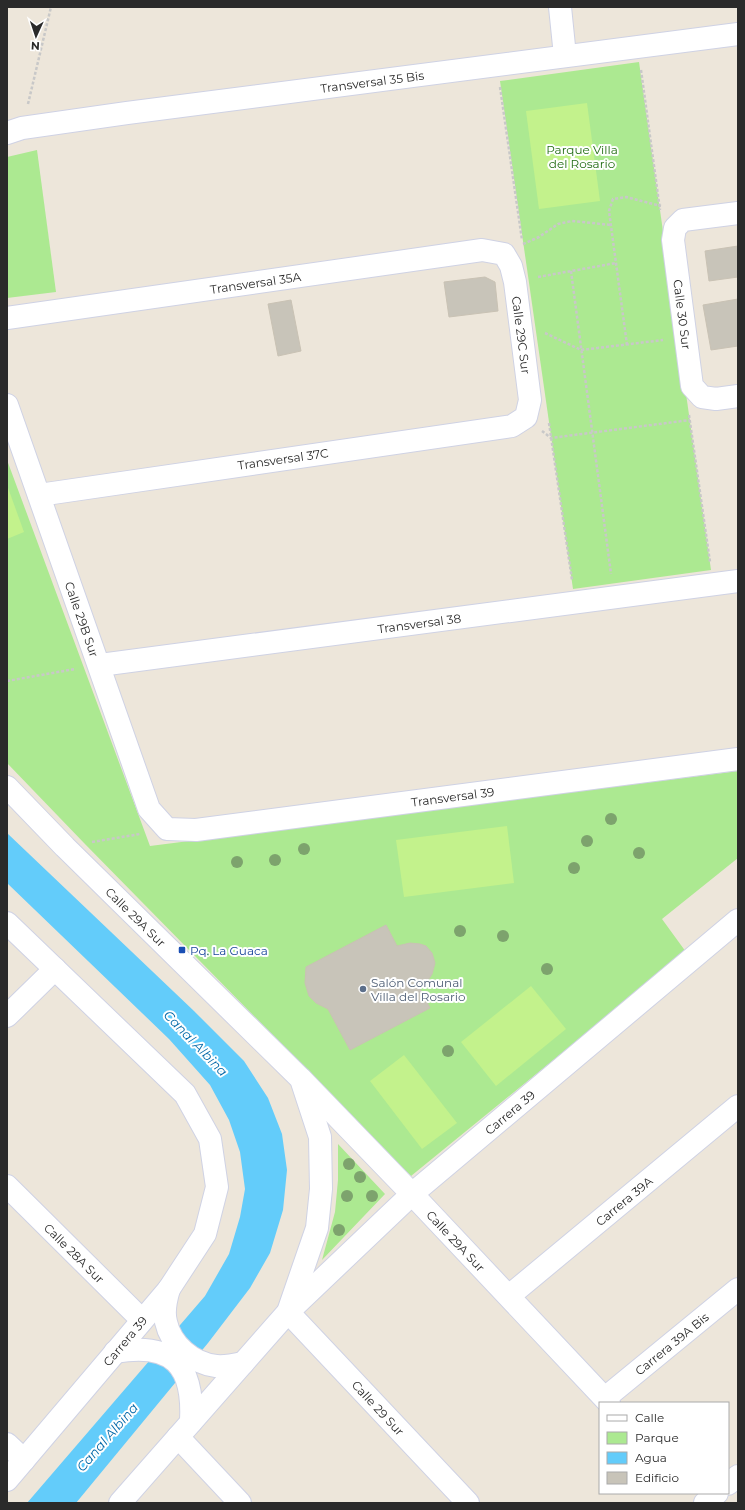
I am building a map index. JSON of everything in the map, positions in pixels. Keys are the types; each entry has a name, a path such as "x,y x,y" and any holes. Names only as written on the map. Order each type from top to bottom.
{"street":[{"path":"560,7 565,56"},
{"name":"Transversal 35 Bis","path":"14,131 127,113 738,34"},
{"path":"679,224 738,213"},
{"name":"Calle 30 Sur","path":"679,224 673,240 685,336 692,386 702,397"},
{"name":"Transversal 35A","path":"7,318 482,250 504,254"},
{"name":"Calle 29C Sur","path":"504,254 511,266 515,282 530,400 526,417"},
{"path":"702,397 716,399 738,396"},
{"name":"Calle 29B Sur","path":"7,405 150,809 166,829"},
{"name":"Transversal 37C","path":"39,495 512,426 526,417"},
{"name":"Transversal 38","path":"100,665 738,581"},
{"name":"Transversal 39","path":"166,829 196,830 738,759"},
{"name":"Calle 29A Sur","path":"7,787 65,847 301,1079 509,1296 607,1401"},
{"name":"Carrera 39","path":"120,1503 288,1312 412,1194 738,920"},
{"path":"7,923 55,969 7,1016"},
{"name":"Carrera 39","path":"7,1480 169,1288 206,1234 217,1187 210,1139 185,1094 55,969"},
{"name":"Calle 29A Sur","path":"301,1079 320,1137 321,1189"},
{"name":"Carrera 39A","path":"509,1296 738,1106"},
{"name":"Calle 28A Sur","path":"7,1186 142,1320"},
{"name":"Carrera 39","path":"288,1312 317,1228 321,1189"},
{"path":"169,1288 165,1302 166,1321 171,1338 185,1353 202,1362 215,1366 230,1366 243,1363"},
{"name":"Carrera 39A Bis","path":"607,1401 738,1289"},
{"name":"Calle 29 Sur","path":"288,1312 468,1503"},
{"path":"115,1352 143,1349 160,1352 177,1361 185,1372 190,1388 192,1406 185,1430 240,1503"},
{"path":"7,1444 24,1460"},
{"path":"729,1483 738,1476"},
{"path":"691,1494 699,1503"},
{"path":"705,1503 716,1494"}],"path":[{"path":"14,131 50,7"},
{"path":"627,346 609,211 613,199 626,197 660,205 679,224"},
{"path":"504,254 540,237 558,224 572,221 611,225"},
{"path":"515,282 616,263"},
{"path":"571,271 614,597"},
{"path":"521,328 536,328 581,350 627,346 685,336"},
{"path":"526,417 551,438 690,420 702,397"},
{"path":"7,681 100,665"},
{"path":"65,847 166,829"}],"green space":[{"name":"Parque Villa del Rosario","path":"639,62 711,570 573,589 500,81"},
{"path":"587,103 600,201 539,209 526,111"},
{"path":"37,150 56,292 7,298 7,157"},
{"path":"7,460 150,846 738,771 738,858 662,919 686,952 411,1176 7,763"},
{"path":"7,485 24,532 7,539"},
{"path":"507,826 514,883 404,897 396,840"},
{"path":"531,986 566,1029 496,1086 461,1042"},
{"path":"404,1055 457,1123 422,1149 370,1081"},
{"path":"338,1144 385,1194 322,1260 335,1212 338,1180"}],"water":[{"name":"Canal Albina","path":"7,833 194,1011 244,1061 268,1098 282,1134 287,1170 283,1210 270,1253 250,1288 208,1343 76,1503 27,1503 205,1296 229,1254 240,1217 245,1189 240,1152 229,1120 210,1085 169,1039 7,883"}],"building":[{"path":"738,246 738,277 709,281 705,251"},
{"path":"485,277 495,282 498,311 449,317 444,282"},
{"path":"738,299 738,346 711,350 703,305"},
{"path":"291,300 301,351 278,356 268,304"},
{"name":"Salón Comunal Villa del Rosario","path":"386,925 397,946 410,943 420,944 426,946 432,953 435,963 432,974 427,982 419,987 430,1008 350,1050 328,1009 316,1003 309,996 305,983 306,967"}],"place":[{"name":"Pq. La Guaca","path":"182,950"},
{"name":"Salón Comunal Villa del Rosario","path":"363,989"}]}
